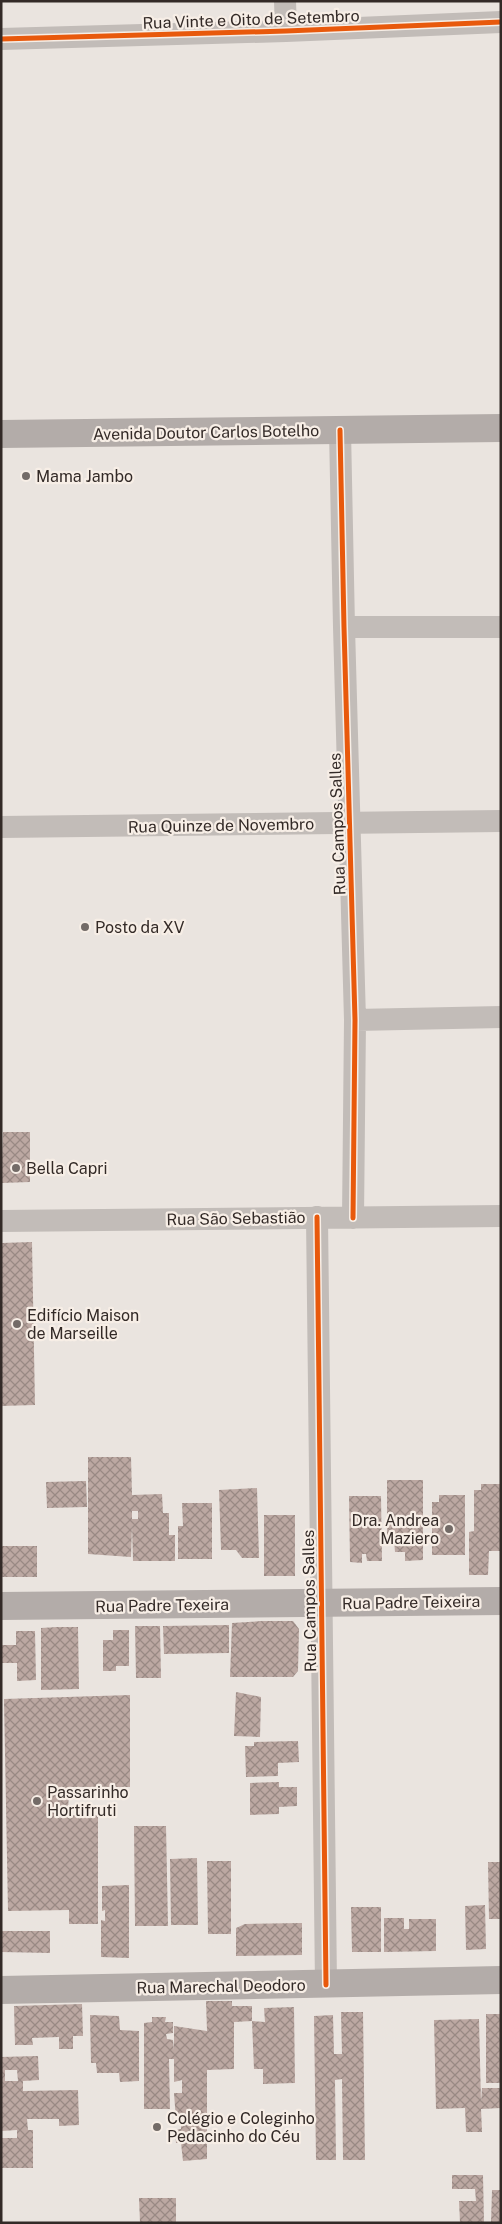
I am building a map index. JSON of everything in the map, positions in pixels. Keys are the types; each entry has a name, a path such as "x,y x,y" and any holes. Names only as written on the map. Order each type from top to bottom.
{"main road":[{"name":"Avenida Doutor Carlos Botelho","path":"1,434 501,428"},
{"name":"Rua Padre Teixeira","path":"322,1604 501,1601"},
{"name":"Rua Padre Texeira","path":"1,1606 322,1604"},
{"name":"Rua Marechal Deodoro","path":"1,1990 501,1980"}],"street":[{"path":"285,1 286,31"},
{"name":"Rua Vinte e Oito de Setembro","path":"1,39 286,31 501,22"},
{"name":"Rua Campos Salles","path":"340,430 354,1020 353,1218"},
{"path":"344,627 501,627"},
{"name":"Rua Quinze de Novembro","path":"1,827 501,821"},
{"path":"354,1020 501,1017"},
{"name":"Rua São Sebastião","path":"1,1221 501,1216"},
{"name":"Rua Campos Salles","path":"317,1217 326,1985"}],"building":[{"name":"Bella Capri","path":"3,1132 30,1132 30,1182 1,1183"},
{"name":"Edifício Maison de Marseille","path":"32,1242 35,1405 1,1406 1,1243"},
{"path":"88,1457 131,1457 132,1495 162,1494 163,1513 169,1513 169,1535 175,1535 175,1561 133,1561 132,1526 131,1557 88,1554","holes":["132,1511 138,1511 138,1519 132,1519"]},
{"path":"387,1480 423,1480 423,1560 405,1561 405,1552 395,1552 394,1539 387,1539"},
{"path":"86,1481 87,1507 47,1508 46,1482"},
{"path":"481,1484 501,1484 501,1551 489,1551 488,1575 469,1575 469,1532 474,1531 474,1490 481,1490"},
{"path":"257,1488 259,1558 242,1558 236,1550 221,1550 219,1490"},
{"name":"Dra. Andrea Maziero","path":"439,1495 465,1495 465,1555 432,1555 432,1502 439,1502"},
{"path":"349,1496 381,1496 382,1561 367,1561 366,1554 362,1554 362,1563 350,1562"},
{"path":"182,1503 212,1503 212,1559 178,1559 178,1526 183,1526"},
{"path":"264,1515 295,1515 295,1576 264,1576"},
{"path":"2,1546 37,1546 37,1577 2,1577"},
{"path":"293,1621 299,1629 298,1671 293,1677 230,1677 232,1623"},
{"path":"229,1625 229,1653 164,1654 163,1626"},
{"path":"135,1626 160,1626 161,1678 136,1678"},
{"path":"78,1627 79,1689 41,1690 41,1628"},
{"path":"113,1630 129,1630 129,1666 116,1666 116,1671 103,1671 103,1640 113,1640"},
{"path":"16,1631 35,1631 36,1680 17,1681 17,1663 2,1663 2,1645 16,1645"},
{"path":"236,1692 261,1697 260,1737 234,1736"},
{"name":"Passarinho Hortifruti","path":"130,1695 130,1787 69,1787 68,1815 98,1815 98,1924 69,1924 69,1910 8,1911 4,1699"},
{"path":"298,1741 299,1762 278,1763 278,1776 246,1777 245,1746 254,1746 254,1742"},
{"path":"279,1782 279,1787 297,1787 297,1806 279,1807 279,1814 250,1815 250,1783"},
{"path":"134,1826 166,1826 168,1926 135,1926"},
{"path":"197,1858 198,1925 171,1925 170,1859"},
{"path":"207,1861 231,1861 231,1934 208,1934"},
{"path":"488,1862 501,1862 501,1919 489,1919"},
{"path":"129,1885 129,1958 101,1957 101,1920 105,1921 105,1910 102,1911 102,1886"},
{"path":"485,1905 486,1949 466,1950 465,1906"},
{"path":"351,1907 381,1907 381,1952 352,1952"},
{"path":"384,1918 404,1918 404,1929 409,1929 409,1919 436,1919 436,1951 384,1952"},
{"path":"302,1923 302,1955 236,1956 236,1928 245,1924"},
{"path":"1,1931 50,1931 50,1953 1,1952"},
{"path":"206,2001 232,2001 232,2006 252,2006 252,2021 234,2022 234,2069 207,2070 207,2159 183,2161 181,2143 176,2143 175,2130 181,2129 181,2119 176,2120 174,2093 182,2093 182,2080 174,2082 174,2059 169,2059 170,2109 144,2109 144,2023 152,2022 152,2017 166,2017 165,2022 173,2022 173,2033 166,2034 167,2039 173,2040 174,2050 174,2026 207,2031"},
{"path":"82,2004 83,2036 73,2036 73,2049 59,2049 59,2037 32,2038 33,2045 15,2045 14,2006"},
{"path":"294,2007 295,2083 263,2084 263,2069 254,2069 252,2021 265,2022 264,2008"},
{"path":"341,2012 363,2012 365,2160 343,2160 342,2079 335,2080 336,2160 316,2160 314,2016 333,2015 334,2054 342,2054"},
{"path":"486,2014 501,2014 501,2083 486,2083"},
{"path":"90,2015 119,2016 120,2030 139,2031 139,2081 120,2082 119,2073 97,2073 96,2063 91,2063"},
{"path":"479,2019 481,2102 482,2088 501,2088 501,2108 481,2109 482,2132 466,2132 465,2108 436,2109 434,2020"},
{"path":"38,2056 39,2080 23,2081 23,2091 78,2090 79,2125 59,2126 59,2119 27,2119 28,2130 33,2130 33,2168 1,2168 1,2138 17,2138 17,2130 1,2131 1,2057","holes":["5,2070 17,2070 18,2081 5,2081"]},
{"path":"452,2175 483,2175 484,2223 460,2223 459,2201 476,2201 475,2189 452,2189"},
{"path":"492,2190 501,2190 501,2223 491,2223"},
{"path":"139,2198 176,2198 176,2223 140,2223"}],"cycle path":[{"path":"1,39 286,31 501,22"},
{"path":"340,430 355,1020 353,1218"},
{"path":"317,1217 326,1985"}],"place":[{"name":"Mama Jambo","path":"26,476"},
{"name":"Posto da XV","path":"85,927"},
{"name":"Bella Capri","path":"16,1168"},
{"name":"Edifício Maison de Marseille","path":"17,1324"},
{"name":"Dra. Andrea Maziero","path":"449,1529"},
{"name":"Passarinho Hortifruti","path":"37,1801"},
{"name":"Colégio e Coleginho Pedacinho do Céu","path":"157,2127"}]}
